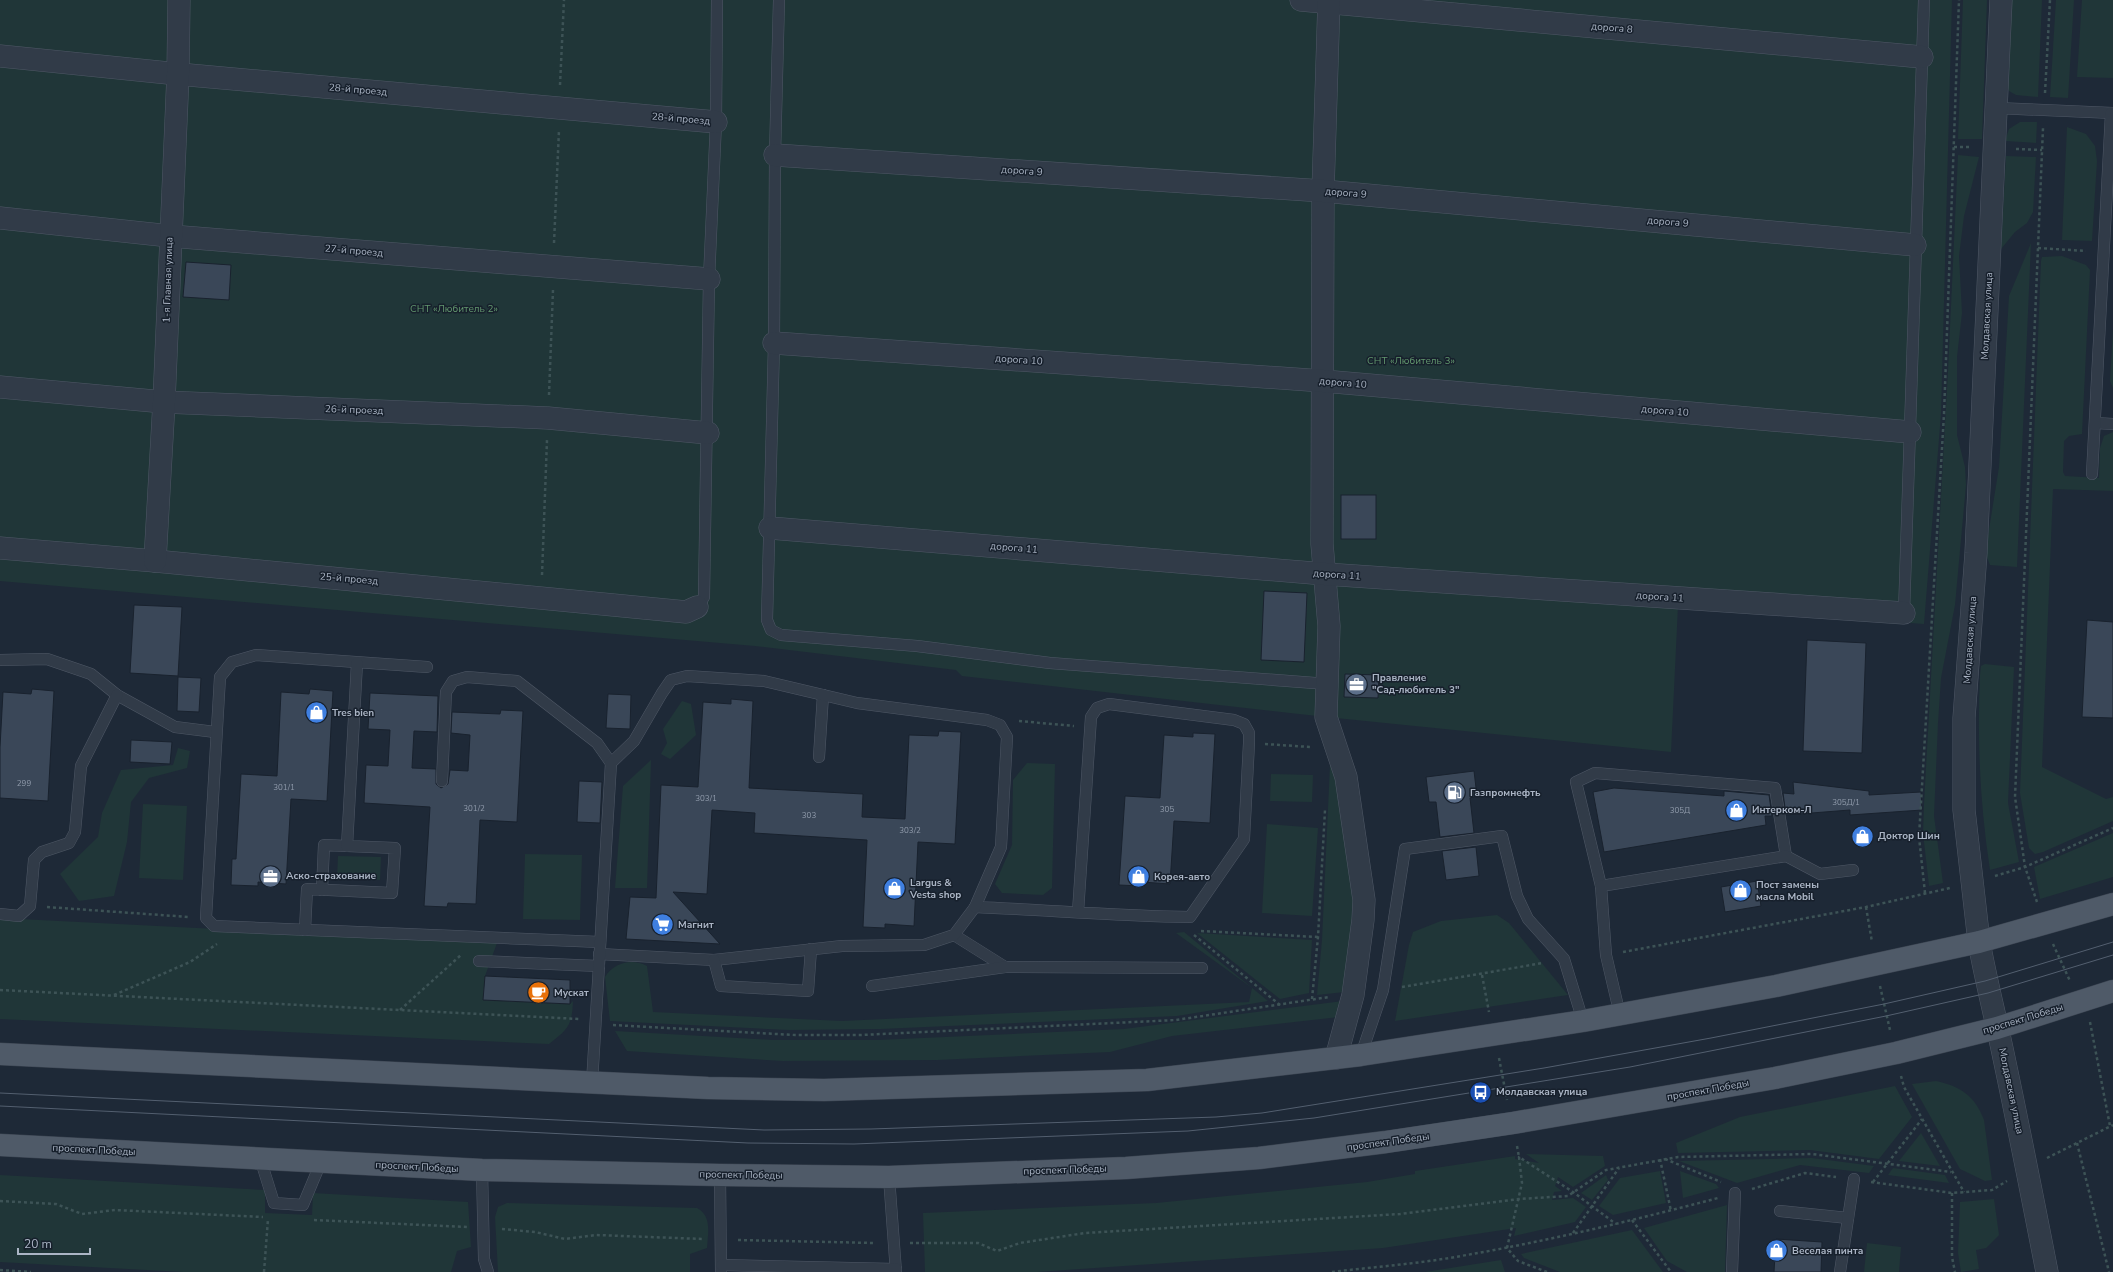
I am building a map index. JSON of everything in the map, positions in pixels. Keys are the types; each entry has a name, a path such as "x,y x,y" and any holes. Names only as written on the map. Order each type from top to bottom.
{"main road":[{"path":"0,1054 708,1088 824,1090 1065,1084 1147,1080 1361,1055 1494,1036 1620,1015 1776,986 1979,942 2045,925 2113,904"},
{"name":"проспект Победы","path":"0,1145 482,1170 720,1175 889,1177 1126,1168 1259,1158 1386,1142 1681,1095 1896,1053 1996,1028 2113,991"}],"street":[{"name":"1-я Главная улица","path":"155,561 164,402 178,74 179,0"},
{"name":"дорога 8","path":"1302,0 1329,1 1922,57"},
{"name":"Молдавская улица","path":"2001,0 1976,553 1964,718 1964,810 1979,942 1988,993 2027,1168 2047,1272"},
{"path":"1329,1 1323,190 1322,544 1329,626 1326,717 1346,777 1364,900 1363,920 1353,995 1336,1058"},
{"name":"28-й проезд","path":"0,56 178,74 716,122"},
{"name":"дорога 9","path":"775,155 1323,190 1915,244"},
{"name":"27-й проезд","path":"0,218 170,236 709,280"},
{"name":"дорога 10","path":"774,343 1323,381 1910,432"},
{"name":"26-й проезд","path":"0,387 164,402 548,418 708,433"},
{"name":"дорога 11","path":"770,528 1325,574 1904,613"},
{"name":"25-й проезд","path":"0,548 155,561 686,612 697,607"}],"lane":[{"path":"697,607 704,597 708,433 709,280 716,122 717,0"},
{"path":"780,0 775,155 774,343 768,620 771,630 781,635 917,646 1050,664 1328,684"},
{"path":"1904,613 1924,0"},
{"path":"1996,108 2112,113 2092,474"},
{"path":"2096,423 2113,424"},
{"path":"428,668 256,655 232,662 220,677 215,732 206,918 214,926 600,942"},
{"path":"0,660 47,659 91,674 117,695 175,727 215,732"},
{"path":"346,846 357,663"},
{"path":"599,954 714,960 842,946 924,945 954,935 976,907 1001,847 1007,737 1000,725 987,720 857,703 764,681 687,676 671,680 634,742 611,763"},
{"path":"442,781 446,692 453,681 467,677 517,681 597,743 611,763 592,1083"},
{"path":"0,914 19,916 30,906 34,860 42,852 69,843 75,832 81,766 117,695"},
{"path":"819,757 823,695"},
{"path":"976,907 1078,912 1190,917 1244,839 1249,743 1249,733 1244,724 1234,720 1109,704 1097,708 1091,717 1078,912"},
{"path":"1620,1015 1606,955 1601,886 1576,782 1595,773 1776,788 1786,856"},
{"path":"1361,1055 1383,990 1405,850 1502,836 1517,896 1528,920 1564,959 1583,1021"},
{"path":"305,930 307,889 322,890 392,893 395,848 324,845 322,890"},
{"path":"1601,886 1786,856 1820,874 1853,870"},
{"path":"954,935 1005,967"},
{"path":"714,960 721,986 808,991 810,950"},
{"path":"479,961 599,966"},
{"path":"872,986 1005,967 1202,968"},
{"path":"260,1158 274,1203 296,1205 303,1205 321,1162"},
{"path":"482,1170 484,1259 488,1272"},
{"path":"720,1175 722,1269 896,1270 889,1177"},
{"path":"1840,1272 1854,1179"},
{"path":"1732,1272 1735,1193"},
{"path":"1780,1211 1848,1218"}],"path":[{"path":"541,598 564,0"},
{"path":"1925,893 1919,837 1944,414 1959,0"},
{"path":"1332,1272 1453,1258 1507,1248 1671,1211 1805,1173 1952,1193 1992,1190 2027,1168 2112,1125 2092,1027 2081,1001 2058,959 2026,867 2015,797 2044,109 2050,0"},
{"path":"2038,248 2082,250"},
{"path":"1000,725 1017,721 1090,728"},
{"path":"1249,743 1309,746 1314,752"},
{"path":"1312,999 1318,937 1326,809"},
{"path":"1606,955 1866,907 1925,893 1973,884 2026,867 2113,828"},
{"path":"30,906 206,918"},
{"path":"1866,907 1876,965 1904,1087 1964,1193"},
{"path":"1172,916 1281,1005"},
{"path":"113,996 190,962 245,927"},
{"path":"1188,930 1318,937"},
{"path":"400,1010 480,937"},
{"path":"1383,990 1482,975 1564,959"},
{"path":"1482,975 1519,1157 1522,1183 1507,1248"},
{"path":"0,990 595,1020 617,1027 795,1035 861,1035 1176,1020 1312,999 1353,995"},
{"path":"1873,1182 1922,1119"},
{"path":"2077,1143 2110,1272"},
{"path":"308,1220 483,1228 535,1232 565,1239 596,1235 894,1243 978,1243 997,1251 1020,1243 1084,1233 1400,1214 1519,1199 1568,1196 1606,1170 1660,1159 1678,1157 1812,1154 1952,1172"},
{"path":"1519,1157 1573,1192 1616,1224"},
{"path":"1660,1159 1671,1211"},
{"path":"1664,1159 1730,1186 1735,1193"},
{"path":"1573,1233 1619,1167"},
{"path":"1952,1193 1952,1257 1955,1272"},
{"path":"0,1201 56,1204 82,1214 115,1210 276,1218"},
{"path":"264,1272 268,1218"},
{"path":"1632,1220 1671,1272"},
{"path":"1507,1248 1518,1260 1547,1272"},
{"path":"0,1270 30,1272"}],"green space":[{"name":"СНТ «Любитель 3»","path":"0,0 1952,0 1941,414 1924,624 1678,606 1671,752 1326,717 962,676 956,670 755,646 0,581"},
{"path":"1963,0 1987,0 1982,139 1958,139"},
{"path":"2011,0 2042,0 2038,97 2016,95 2009,91 2006,83"},
{"path":"2056,0 2074,0 2068,98 2050,97"},
{"path":"2082,0 2113,0 2113,78 2077,77"},
{"path":"2020,122 2037,122 2036,143 2005,141 2009,129"},
{"path":"2067,127 2086,134 2095,146 2097,161 2092,241 2062,240"},
{"path":"1958,155 1979,157 1964,216 1959,256 1962,313 1957,357 1957,435 1965,467 1966,485 1955,605 1941,678 1938,723 1934,816 1943,883 1929,886 1923,833 1924,804 1948,371"},
{"path":"2006,156 2036,157 2033,212 2027,223 2015,232 2001,249"},
{"path":"2031,243 2017,567 1990,565 1986,555 1999,467 2009,296"},
{"path":"2062,256 2086,265 2090,270 2082,434 2069,436 2064,441 2063,472 2065,476 2099,478 2100,448 2104,436 2113,432 2113,491 2053,489 2042,767 2106,799 2113,797 2113,821 2043,852 2035,854 2029,848 2020,793 2041,261 2042,257"},
{"path":"2113,329 2113,388 2110,381"},
{"path":"1985,664 2014,667 2008,803 2019,862 1990,870 1984,821 1979,749 1980,675 1981,666"},
{"path":"682,701 691,704 696,735 670,759 661,754 667,743 663,729"},
{"path":"178,748 190,751 187,768 149,778 131,802 127,842 114,896 79,901 60,874 98,837 102,813 121,770 173,765"},
{"path":"651,760 647,888 615,888 623,786"},
{"path":"1027,763 1055,764 1052,888 1043,895 1002,893 995,884 1012,845 1013,780"},
{"path":"1330,765 1337,774 1355,906 1344,992 1317,995 1322,940"},
{"path":"1271,774 1313,775 1312,802 1270,801"},
{"path":"143,804 187,806 183,880 139,878"},
{"path":"1267,824 1318,828 1312,916 1262,913"},
{"path":"2113,833 2113,877 2040,899 2034,867"},
{"path":"525,854 582,855 580,920 523,919"},
{"path":"338,856 381,857 380,880 337,879"},
{"path":"1497,915 1509,923 1568,995 1395,1021 1409,945 1413,932 1441,921"},
{"path":"0,918 497,943 485,976 484,1000 570,1004 573,1001 572,1016 565,1030 549,1044 0,1019"},
{"path":"1184,932 1268,1001 1177,1016 880,1029 789,1030 610,1021 605,977 613,968 630,962 636,962 647,966 653,1012 842,1021 1249,1002 1252,988 1176,933"},
{"path":"1197,933 1312,940 1309,993 1280,999"},
{"path":"1343,1001 1339,1017 1172,1036 1110,1052 937,1060 783,1061 627,1051 615,1031 773,1040 878,1040 1124,1029"},
{"path":"1936,1081 1945,1083 1966,1093 1976,1104 1984,1120 1992,1180 1985,1181 1960,1169 1912,1084"},
{"path":"1895,1086 1912,1117 1879,1159 1810,1150 1678,1153 1676,1143 1740,1117"},
{"path":"1921,1133 1940,1166 1899,1161"},
{"path":"1526,1154 1603,1156 1605,1166 1573,1187 1558,1177 1555,1186 1562,1191 1554,1192 1552,1200 1573,1198 1586,1207 1575,1222 1514,1236 1516,1228 1383,1248 1037,1272 925,1272 923,1213 1156,1203 1367,1182 1415,1174 1415,1171 1515,1156 1515,1159 1539,1163"},
{"path":"1812,1158 1874,1166 1869,1173 1800,1165 1737,1183 1679,1161"},
{"path":"1893,1168 1945,1175 1949,1183 1888,1175"},
{"path":"1660,1171 1666,1203 1613,1215 1599,1206 1620,1178"},
{"path":"1680,1171 1716,1184 1719,1188 1683,1198"},
{"path":"0,1175 265,1190 265,1213 312,1215 313,1193 468,1202 471,1247 457,1251 451,1272 183,1272 0,1262"},
{"path":"1606,1175 1608,1180 1592,1200 1581,1193"},
{"path":"1994,1199 1999,1235 1986,1248 1976,1250 1979,1269 1961,1272 1958,1253 1960,1202"},
{"path":"507,1203 697,1208 702,1211 707,1220 707,1248 690,1254 690,1272 498,1272 495,1217 498,1207"},
{"path":"1727,1205 1725,1272 1687,1272 1667,1261 1644,1228"},
{"path":"1632,1230 1663,1272 1560,1272 1524,1258 1521,1254"},
{"path":"1867,1243 1901,1247 1899,1272 1864,1272"},
{"path":"1501,1260 1505,1272 1425,1272"}],"building":[{"path":"186,262 231,265 229,300 183,297"},
{"path":"1341,495 1376,495 1376,539 1341,539"},
{"path":"1264,591 1307,593 1304,662 1261,660"},
{"path":"134,605 182,607 178,676 130,673"},
{"path":"2087,620 2113,622 2113,718 2082,717"},
{"path":"1807,640 1866,643 1862,753 1803,751"},
{"path":"1345,674 1379,675 1378,698 1344,697"},
{"path":"178,677 201,678 199,712 177,711"},
{"path":"32,689 54,691 48,801 0,798 0,747 3,692 31,694"},
{"path":"310,689 333,691 327,801 291,799 286,884 258,882 258,886 231,885 232,859 236,859 241,774 277,776 281,692 309,694"},
{"path":"370,693 438,696 437,732 414,731 412,768 436,769 436,784 441,788 448,784 450,770 468,771 470,735 451,733 452,712 500,714 501,710 523,711 517,822 480,820 476,904 448,903 447,907 424,906 430,807 364,803 366,765 388,766 390,730 368,729"},
{"path":"608,694 631,695 630,729 606,728"},
{"path":"731,699 753,701 749,788 863,794 862,817 905,819 909,735 938,736 939,731 961,732 955,844 918,842 914,926 885,924 885,928 863,927 867,840 754,833 755,813 712,810 707,894 673,892 720,944 626,939 630,897 656,898 661,785 698,787 703,702 731,704"},
{"path":"1193,733 1215,734 1210,823 1174,821 1170,884 1142,882 1141,886 1119,885 1125,796 1160,798 1164,735 1193,737"},
{"path":"131,740 172,742 170,764 130,762"},
{"path":"1474,771 1477,796 1470,798 1474,833 1440,837 1436,802 1429,802 1426,777"},
{"path":"579,781 602,782 600,823 577,822"},
{"path":"1793,782 1869,791 1869,795 1921,792 1922,810 1850,815 1850,810 1786,815 1783,793 1794,794"},
{"path":"1614,788 1724,796 1724,791 1769,795 1772,816 1765,816 1766,825 1604,852 1593,792"},
{"path":"1476,847 1479,876 1446,880 1442,851"},
{"path":"1757,881 1761,906 1725,912 1721,887"},
{"path":"485,976 570,980 570,1004 483,1000"},
{"path":"1776,1239 1822,1242 1821,1272 1774,1272"}],"tram line":[{"path":"0,1093 764,1130 871,1129 1216,1117 1262,1113 1400,1091 1544,1068 1711,1038 1884,1004 1985,981 2113,942"},
{"path":"0,1106 748,1143 854,1144 1188,1131 1314,1118 1630,1067 1886,1016 1988,993 2113,955"}],"place":[{"name":"Правление \"Сад-любитель 3\"","path":"1357,684"},
{"name":"Tres bien","path":"316,713"},
{"name":"Газпромнефть","path":"1454,793"},
{"name":"Интерком-Л","path":"1737,810"},
{"name":"Доктор Шин","path":"1862,836"},
{"name":"Аско-страхование","path":"270,876"},
{"name":"Корея-авто","path":"1139,877"},
{"name":"Largus & Vesta shop","path":"894,889"},
{"name":"Пост замены масла Mobil","path":"1741,891"},
{"name":"Магнит","path":"663,925"},
{"name":"Мускат","path":"539,993"},
{"name":"Молдавская улица","path":"1481,1092"},
{"name":"Веселая пинта","path":"1776,1251"}],"park label":[{"name":"СНТ «Любитель 2»","path":"454,309"}]}
